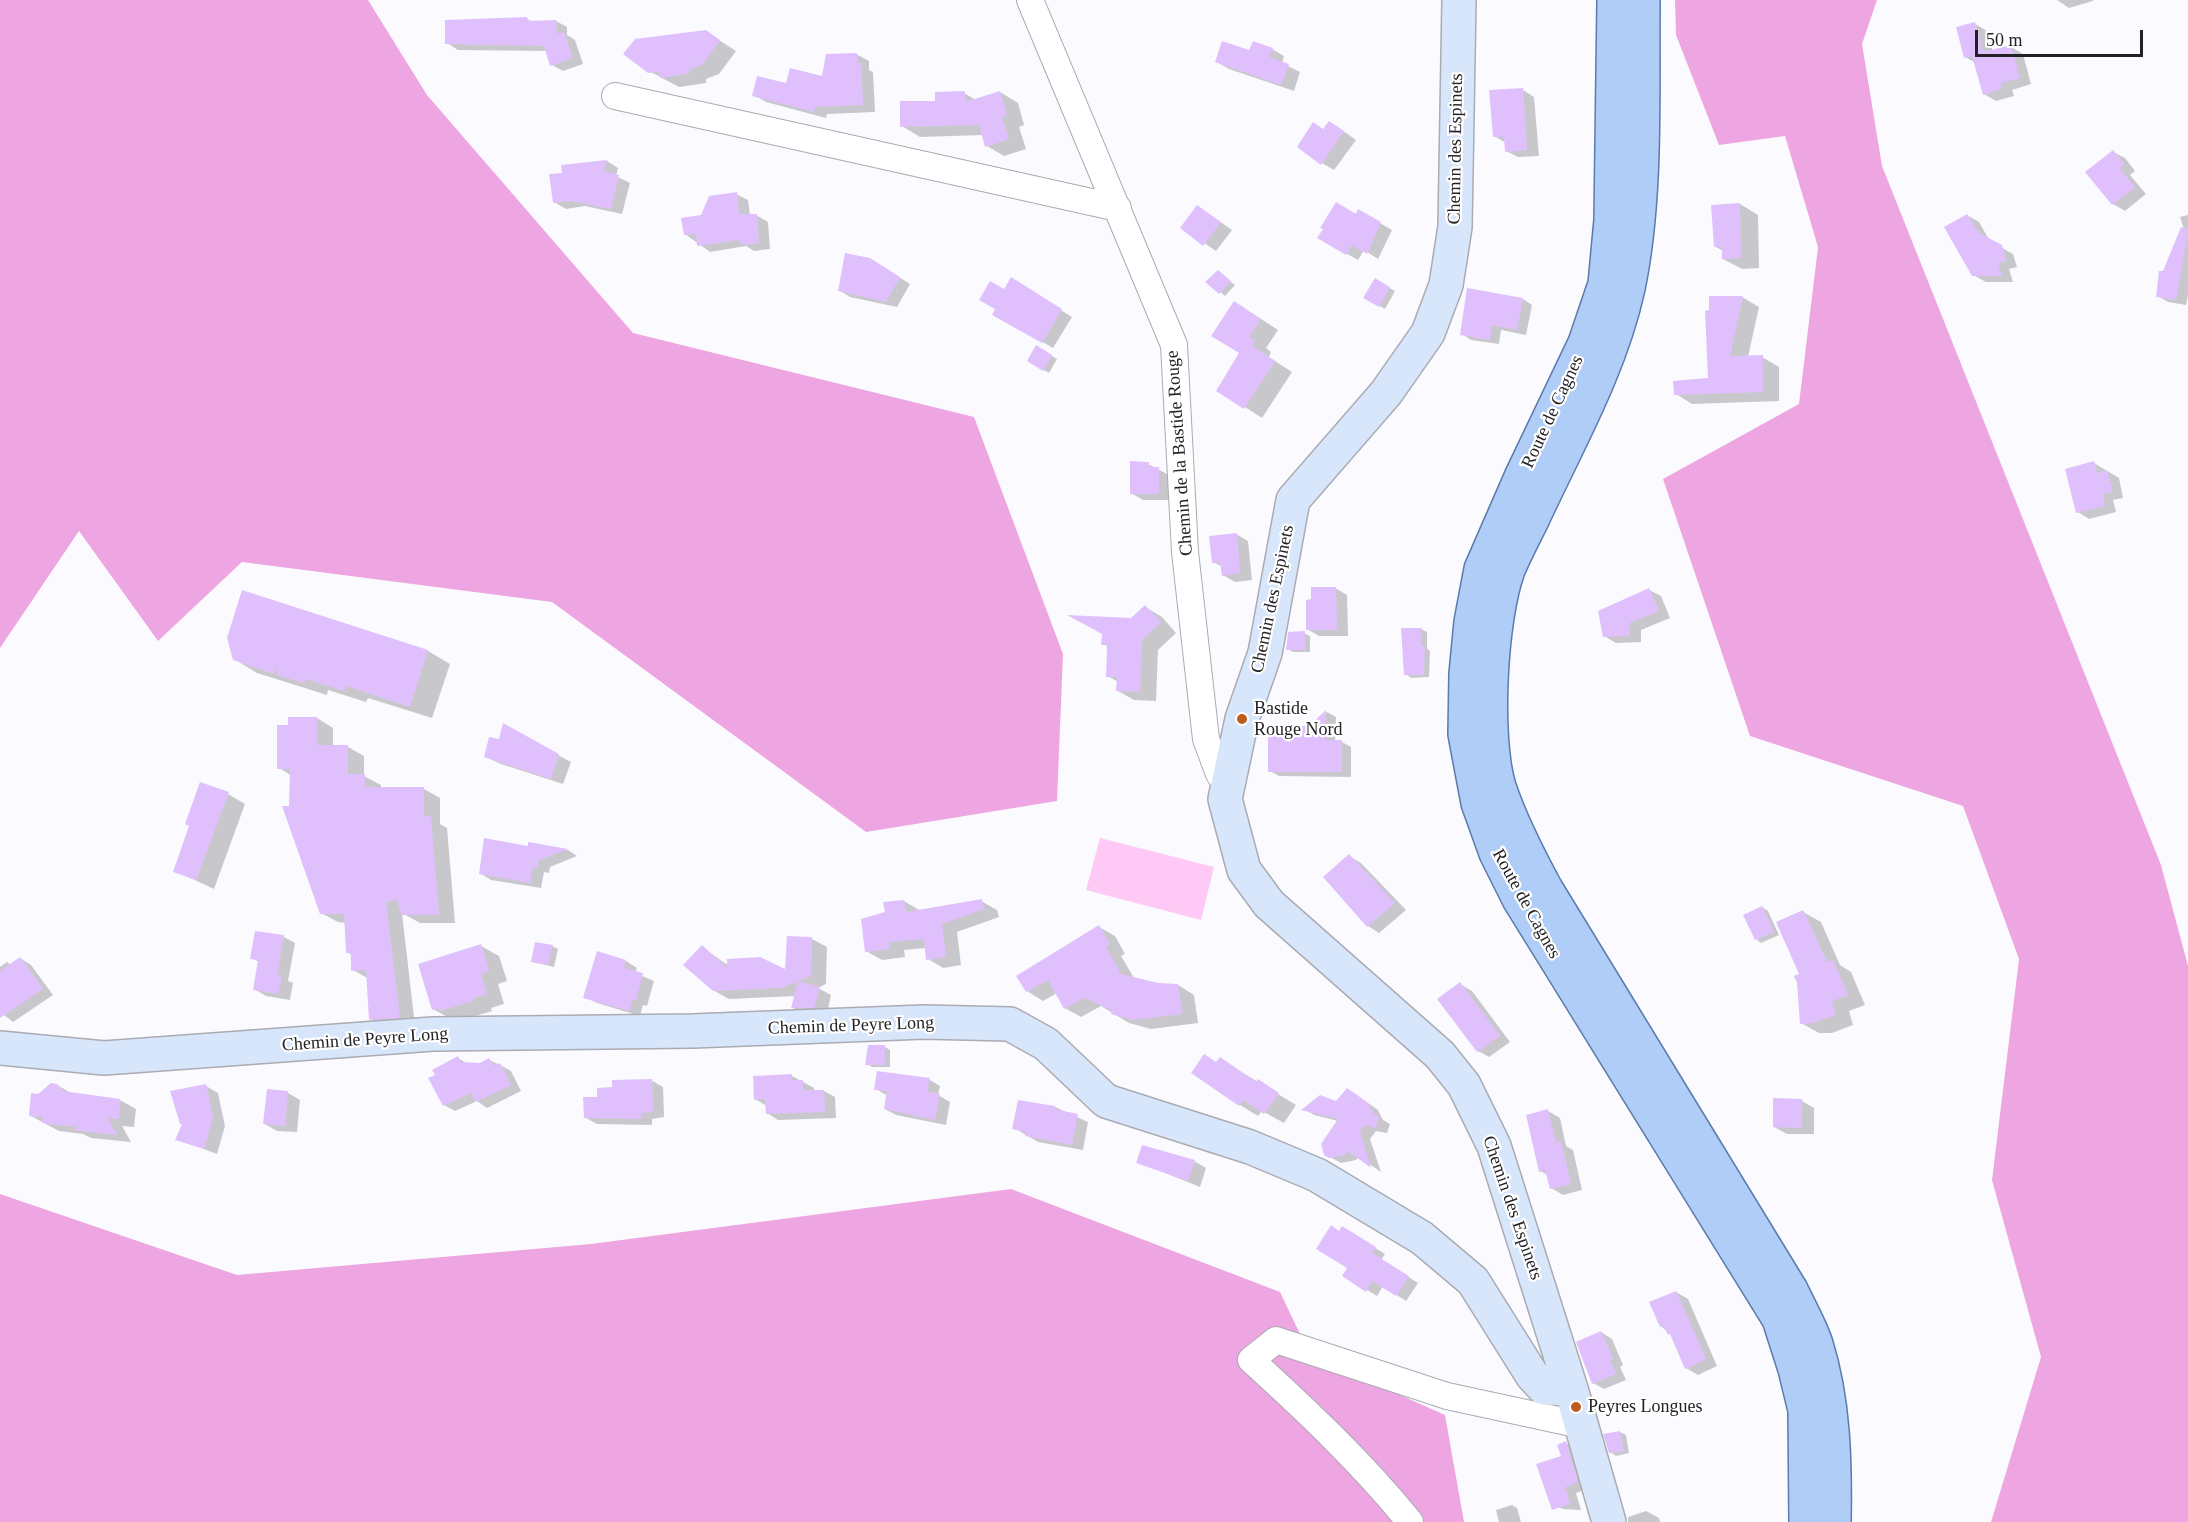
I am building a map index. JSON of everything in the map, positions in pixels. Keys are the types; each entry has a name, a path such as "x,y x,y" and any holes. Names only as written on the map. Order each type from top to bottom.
{"main road":[{"name":"Route de Cagnes","path":"1614,0 1611,220 1605,284 1586,343 1522,475 1481,569 1470,622 1465,734 1478,803 1496,853 1519,899 1779,1319 1805,1410 1806,1522"},
{"name":"Route de Cagnes","path":"1643,0 1642,139 1636,228 1628,288 1596,387 1508,571 1497,622 1492,672 1491,724 1496,765 1499,785 1520,841 1540,879 1791,1290 1816,1342 1829,1395 1835,1461 1834,1522"}],"street":[{"name":"Chemin de la Bastide Rouge","path":"1030,0 1174,345 1185,552 1206,739 1220,774 1228,785"},
{"name":"Chemin des Espinets","path":"1459,0 1455,227 1446,285 1428,333 1386,393 1293,500 1264,653 1242,719 1225,799 1244,870 1269,904 1440,1055 1464,1085 1494,1146 1571,1389 1609,1522"},
{"path":"615,96 1118,208"},
{"name":"Chemin de Peyre Long","path":"0,1048 104,1058 433,1034 693,1031 924,1022 1010,1024 1046,1044 1106,1101 1250,1147 1317,1175 1422,1238 1473,1281 1532,1376 1544,1388 1571,1389"},
{"path":"1410,1522 1388,1495 1300,1405 1251,1360 1276,1340 1448,1396 1581,1425"}],"shaded area":[{"path":"0,0 368,0 427,95 633,333 974,417 1063,654 1057,801 866,832 552,602 242,562 158,641 79,531 0,648"},
{"path":"1675,0 1877,0 1862,44 1882,166 2161,865 2188,966 2188,1522 1991,1522 2041,1357 1992,1180 2019,959 1963,806 1750,736 1663,479 1799,404 1818,247 1785,136 1719,145 1676,35"},
{"path":"1100,838 1214,867 1201,920 1086,890"},
{"path":"1011,1189 1280,1292 1310,1355 1445,1415 1464,1522 0,1522 0,1194 237,1275 591,1244"}],"building":[{"path":"527,17 528,21 556,20 557,34 564,32 573,58 550,66 544,46 445,44 445,20"},
{"path":"1975,22 1983,52 2011,45 2020,78 2001,83 2002,89 1983,95 1972,56 1964,58 1956,27"},
{"path":"706,30 720,40 702,65 689,69 690,73 660,78 659,72 648,73 623,54 635,39"},
{"path":"1222,41 1249,50 1253,41 1273,48 1269,57 1289,64 1281,85 1215,62"},
{"path":"857,53 857,63 861,63 863,105 815,107 814,112 752,96 757,76 786,83 790,68 822,76 826,54"},
{"path":"1523,88 1527,150 1505,152 1504,137 1493,137 1489,90"},
{"path":"965,91 965,102 1000,91 1007,115 1002,117 1009,139 985,147 979,125 900,127 900,101 935,101 935,92"},
{"path":"1329,121 1344,131 1321,165 1297,147 1313,122 1323,129"},
{"path":"2113,150 2124,164 2119,168 2135,187 2112,205 2085,172"},
{"path":"607,160 604,171 619,175 611,209 572,201 553,203 549,174 562,173 561,165"},
{"path":"737,192 739,214 757,214 759,243 741,245 740,240 697,246 696,234 684,235 681,218 701,215 709,196"},
{"path":"1336,202 1356,214 1358,209 1381,222 1367,254 1352,245 1346,255 1317,238 1323,229 1320,228"},
{"path":"1740,203 1741,258 1722,259 1722,247 1714,247 1711,205"},
{"path":"1197,205 1221,222 1203,246 1180,228"},
{"path":"1967,214 1979,233 2002,245 2006,261 1998,263 2002,276 1972,276 1944,227"},
{"path":"2181,227 2188,229 2188,233 2176,300 2156,297 2159,271 2163,271"},
{"path":"845,253 870,258 900,277 886,302 838,291"},
{"path":"1218,270 1231,281 1219,294 1205,282"},
{"path":"1011,277 1062,309 1042,343 992,315 995,309 979,300 990,281 1004,289"},
{"path":"1375,278 1390,287 1379,307 1363,298"},
{"path":"1467,288 1523,298 1517,330 1492,325 1490,340 1460,335"},
{"path":"1709,296 1743,296 1730,356 1763,355 1763,392 1674,395 1673,381 1708,378 1705,311 1709,310"},
{"path":"1234,301 1261,319 1249,337 1255,341 1252,346 1275,361 1244,409 1216,391 1239,353 1211,336"},
{"path":"1036,345 1052,355 1043,371 1027,361"},
{"path":"1130,461 1149,462 1149,467 1159,467 1159,494 1130,494"},
{"path":"2094,461 2097,473 2107,470 2113,492 2103,494 2105,506 2076,513 2065,469"},
{"path":"1237,533 1240,573 1222,576 1220,562 1212,563 1209,536"},
{"path":"1311,587 1336,587 1337,630 1306,630 1306,600 1311,599"},
{"path":"1649,588 1659,611 1629,623 1630,636 1603,637 1598,611"},
{"path":"242,590 428,650 410,707 346,686 344,691 306,679 304,683 277,675 277,667 274,674 233,660 227,638"},
{"path":"1145,605 1161,622 1142,640 1140,692 1116,691 1117,677 1106,677 1107,645 1101,645 1102,634 1067,615 1131,618"},
{"path":"1401,628 1422,628 1421,646 1425,646 1424,675 1404,675"},
{"path":"1305,631 1305,650 1286,650 1288,632"},
{"path":"1326,710 1325,740 1342,740 1342,772 1268,772 1268,730 1283,730 1283,726 1309,726"},
{"path":"288,717 317,717 317,745 348,745 348,774 365,774 365,787 424,787 424,816 431,817 439,915 402,915 397,900 386,902 400,1018 369,1020 366,970 351,971 351,953 346,953 344,914 320,914 282,806 289,806 290,769 277,769 277,725 288,725"},
{"path":"503,723 559,754 551,779 484,757 489,737 499,739"},
{"path":"200,782 229,792 196,880 173,872 189,826 185,824"},
{"path":"484,838 528,846 528,842 568,849 539,860 537,867 533,867 530,883 479,874"},
{"path":"1349,854 1395,903 1367,927 1323,877"},
{"path":"982,899 984,909 942,924 946,957 926,960 924,939 889,942 890,949 865,952 861,919 885,912 883,902 904,900 906,912"},
{"path":"1762,906 1774,932 1755,940 1743,915"},
{"path":"1803,910 1827,962 1833,960 1848,995 1832,1001 1836,1015 1813,1023 1800,1024 1797,983 1794,976 1799,974 1776,922"},
{"path":"1099,925 1110,944 1106,947 1121,974 1158,983 1178,984 1182,1014 1133,1020 1111,1014 1112,1010 1084,998 1064,1009 1048,980 1026,992 1016,976"},
{"path":"255,931 284,935 277,975 282,975 278,994 253,990 258,960 250,959"},
{"path":"787,936 812,937 811,976 781,988 713,991 683,965 702,945 727,968 727,959 760,957 785,969"},
{"path":"535,942 553,945 548,965 531,962"},
{"path":"481,944 489,971 481,974 487,994 474,998 474,1001 439,1011 439,1008 432,1010 418,964"},
{"path":"597,951 626,960 624,968 643,973 636,1000 632,1000 629,1011 583,998"},
{"path":"20,957 43,989 0,1018 0,971"},
{"path":"798,981 820,987 814,1008 791,1008"},
{"path":"1460,982 1500,1036 1477,1052 1437,999"},
{"path":"868,1045 885,1045 885,1065 865,1065"},
{"path":"1204,1054 1216,1062 1220,1057 1256,1082 1258,1079 1279,1093 1264,1114 1243,1100 1239,1106 1191,1073"},
{"path":"458,1056 461,1062 480,1063 489,1058 494,1066 500,1063 511,1085 475,1102 471,1093 443,1106 428,1078 435,1075 432,1070"},
{"path":"877,1071 930,1078 927,1092 940,1094 935,1120 884,1109 887,1091 874,1090"},
{"path":"792,1074 792,1080 803,1080 803,1090 824,1090 825,1112 766,1114 765,1099 754,1100 753,1076"},
{"path":"652,1079 653,1112 641,1113 641,1119 584,1118 583,1097 597,1097 597,1088 612,1087 612,1080"},
{"path":"51,1083 57,1084 63,1091 120,1099 119,1119 108,1118 117,1135 73,1130 77,1127 42,1123 43,1117 29,1116 31,1093 38,1094"},
{"path":"206,1084 213,1118 204,1149 175,1140 182,1124 180,1124 170,1091"},
{"path":"1347,1088 1367,1102 1374,1114 1379,1116 1376,1128 1365,1125 1360,1132 1371,1168 1348,1151 1345,1155 1329,1158 1324,1155 1321,1144 1338,1119 1301,1110 1320,1095 1336,1101"},
{"path":"267,1089 288,1091 285,1126 263,1124"},
{"path":"1773,1098 1802,1099 1802,1128 1773,1127"},
{"path":"1018,1100 1055,1106 1054,1109 1078,1114 1072,1145 1025,1136 1026,1132 1012,1129"},
{"path":"1548,1109 1556,1143 1561,1141 1571,1184 1550,1189 1545,1170 1539,1172 1526,1115"},
{"path":"1142,1145 1195,1160 1188,1181 1136,1163"},
{"path":"1331,1225 1339,1231 1342,1226 1376,1247 1372,1253 1409,1276 1396,1296 1372,1281 1366,1292 1342,1276 1347,1268 1316,1249"},
{"path":"1676,1291 1706,1359 1685,1369 1670,1334 1668,1335 1663,1325 1660,1327 1649,1302"},
{"path":"1601,1331 1613,1359 1610,1360 1616,1374 1592,1384 1576,1342"},
{"path":"1620,1431 1624,1451 1609,1453 1603,1434"},
{"path":"1566,1441 1578,1482 1565,1487 1570,1504 1552,1510 1536,1464 1561,1456 1557,1445"}],"place":[{"name":"Bastide Rouge Nord","path":"1242,719"},
{"name":"Peyres Longues","path":"1576,1407"}]}
